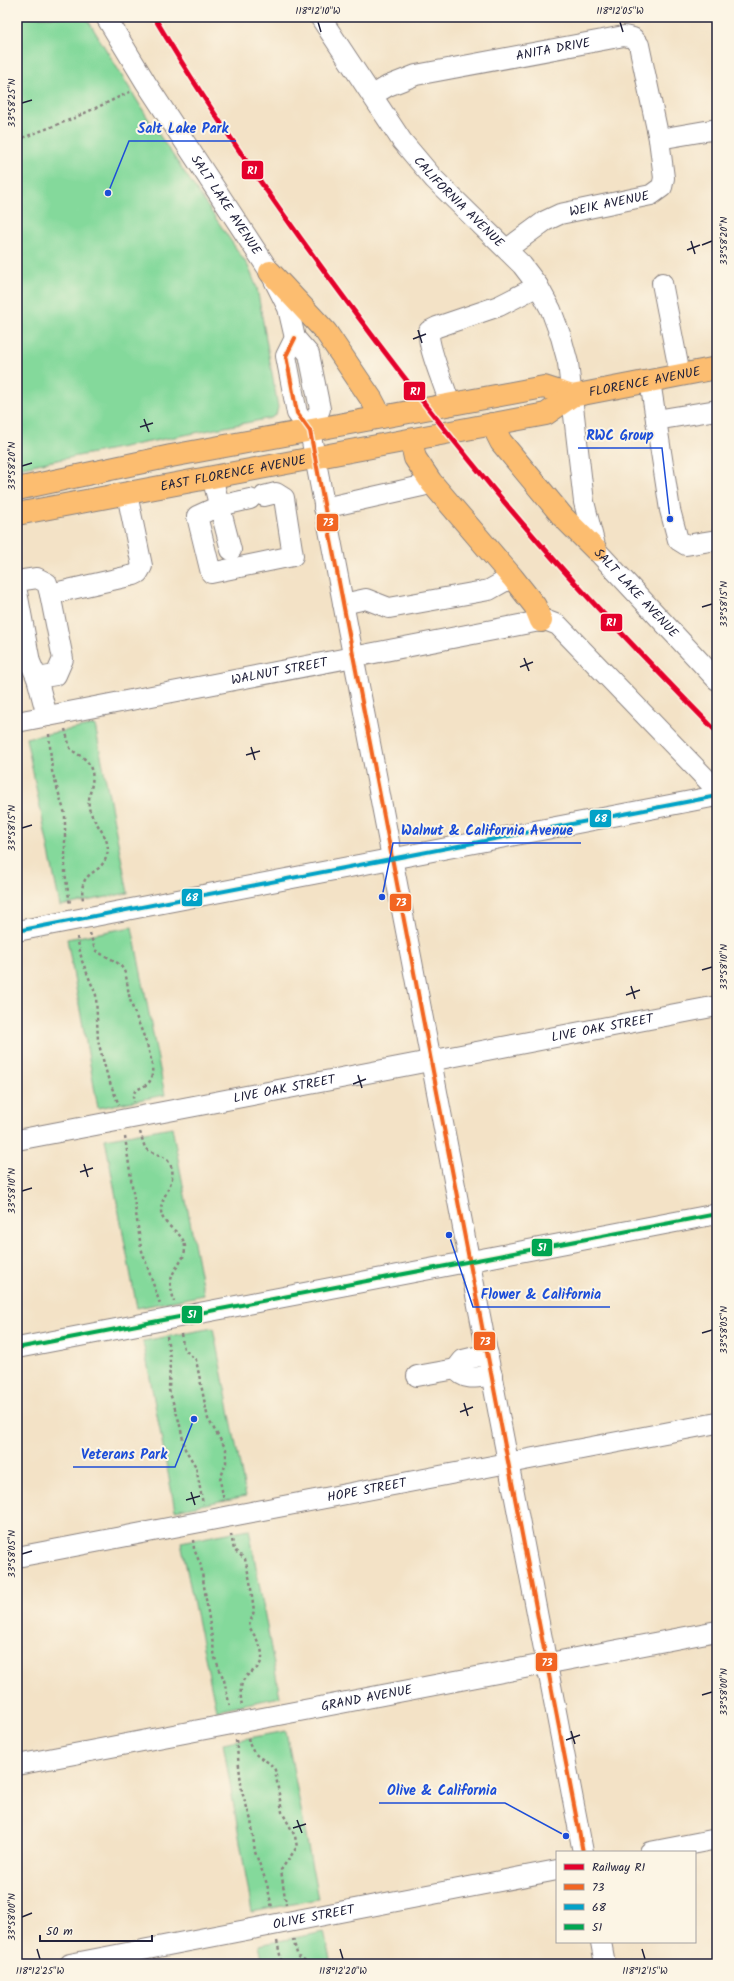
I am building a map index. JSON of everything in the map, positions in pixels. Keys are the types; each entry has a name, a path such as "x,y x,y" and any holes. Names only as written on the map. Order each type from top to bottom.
{"main road":[{"path":"270,272 326,332 372,400 380,417"},
{"name":"FLORENCE AVENUE","path":"572,396 717,368"},
{"path":"17,489 171,456 544,387 572,396"},
{"name":"EAST FLORENCE AVENUE","path":"17,514 315,459 546,414 572,396"},
{"path":"492,424 501,442 563,517 596,550"},
{"path":"411,440 415,458 431,482 512,577 535,606 541,620"}],"street":[{"name":"SALT LAKE AVENUE","path":"106,17 146,83 270,272 288,308 295,338 286,356 297,413 310,430"},
{"name":"CALIFORNIA AVENUE","path":"320,17 402,141 434,179 507,249 522,265 538,286 551,310 561,337 568,363 572,396"},
{"name":"ANITA DRIVE","path":"373,95 388,86 416,75 624,36 633,38 639,45 660,139"},
{"path":"660,139 717,129"},
{"name":"WEIK AVENUE","path":"507,249 545,220 560,214 651,195 662,187 664,178 660,139"},
{"path":"662,282 680,375"},
{"path":"450,405 446,387 428,340 429,331 499,306 538,286"},
{"path":"650,381 670,510 678,540 686,545 717,540"},
{"name":"SALT LAKE AVENUE","path":"572,396 584,502 596,550 708,658 717,680"},
{"path":"656,420 717,410"},
{"path":"310,430 583,1851"},
{"path":"212,477 231,550"},
{"path":"324,508 422,486 431,482"},
{"path":"276,493 284,498 293,556 211,573 197,516 219,506 276,493"},
{"path":"50,594 138,573 142,566 127,494"},
{"path":"343,604 366,599 389,608 489,590 512,577"},
{"path":"17,581 37,578 47,583 50,594 62,659 56,675 37,678"},
{"path":"17,592 30,662 37,678 47,716"},
{"path":"541,620 550,621 558,625 717,790"},
{"name":"WALNUT STREET","path":"17,722 541,620"},
{"path":"17,931 717,796"},
{"name":"LIVE OAK STREET","path":"17,1140 717,1006"},
{"path":"17,1348 717,1214"},
{"path":"417,1376 456,1369 463,1360 488,1354"},
{"path":"456,1369 460,1375 468,1378 492,1375"},
{"name":"HOPE STREET","path":"17,1557 717,1423"},
{"name":"GRAND AVENUE","path":"17,1765 717,1631"},
{"path":"655,1851 717,1839"},
{"name":"OLIVE STREET","path":"70,1964 556,1870"},
{"path":"601,1943 605,1964"}],"path":[{"path":"17,140 72,119 116,97 135,90"},
{"path":"47,716 52,771 64,814 65,873 73,920 82,961 96,995 98,1041 108,1078 118,1100 122,1119 130,1164 141,1248 157,1293 164,1320 170,1358 169,1390 186,1449 196,1467 204,1505 192,1541 200,1566 215,1658 252,1751 275,1770 283,1815 297,1840 297,1847 281,1870 284,1923 282,1964"},
{"path":"231,1532 234,1550 242,1555 247,1565 254,1613 250,1626 259,1642 262,1657 257,1667 245,1676 241,1684 242,1792 251,1820 255,1852 267,1884 297,1955 302,1960 313,1964"}],"green space":[{"path":"17,17 86,17 149,120 248,266 257,288 278,407 276,415 271,418 17,468"},
{"path":"95,725 128,893 60,906 26,738"},
{"path":"132,927 165,1095 98,1108 67,939"},
{"path":"172,1127 204,1295 137,1308 105,1139"},
{"path":"213,1328 246,1496 175,1510 143,1341"},
{"path":"249,1529 280,1697 216,1710 181,1542"},
{"path":"286,1731 318,1899 252,1912 223,1743"},
{"path":"324,1932 331,1964 263,1964 259,1945"}],"rail line":[{"name":"R1","path":"154,17 216,116 260,181 353,310 403,376 481,474 579,588 717,732"}],"transit line":[{"name":"73","path":"295,338 286,356 297,413 310,431 583,1851"},
{"name":"68","path":"17,931 717,796"},
{"name":"51","path":"17,1348 717,1214"}],"place":[{"name":"Salt Lake Park","path":"108,193"},
{"name":"RWC Group","path":"670,519"},
{"name":"Walnut & California Avenue","path":"382,897"},
{"name":"Flower & California","path":"449,1235"},
{"name":"Veterans Park","path":"194,1419"},
{"name":"Olive & California","path":"566,1836"}]}
